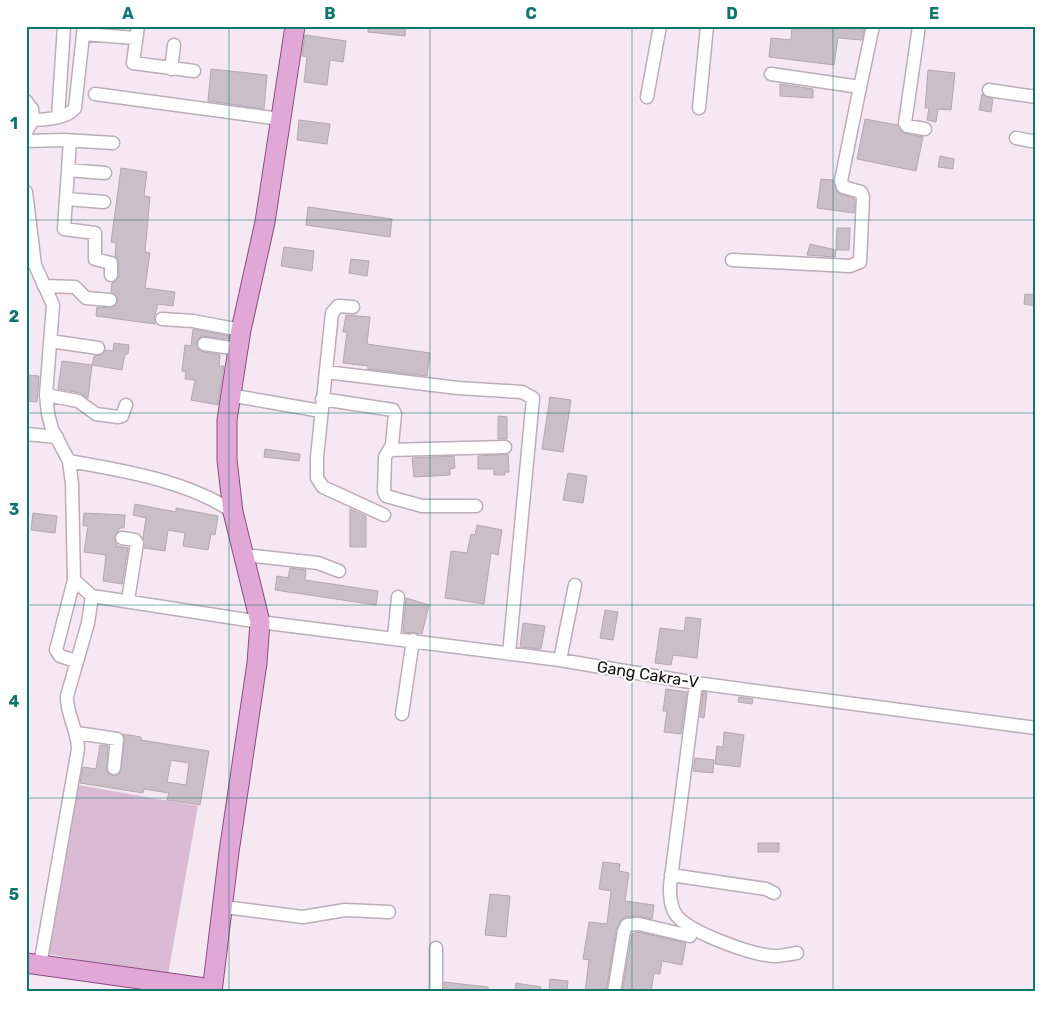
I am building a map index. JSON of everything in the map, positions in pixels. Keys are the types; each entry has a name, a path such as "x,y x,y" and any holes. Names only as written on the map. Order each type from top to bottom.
{"main road":[{"path":"33,964 212,990 224,908 229,852 257,663 260,622 233,512 226,435 229,395 240,330 264,222 295,26"}],"street":[{"path":"58,117 64,26"},
{"path":"647,97 660,26"},
{"path":"699,108 707,26"},
{"path":"732,260 850,266 860,262 863,197 861,192 843,187 840,181 873,26"},
{"path":"918,26 905,123 907,126 925,129"},
{"path":"33,120 47,120 73,111 76,105 84,30 137,32 133,63 194,71"},
{"path":"171,68 174,45"},
{"path":"771,74 860,88"},
{"path":"989,90 1036,97"},
{"path":"95,94 280,119"},
{"path":"26,100 32,109 33,120 26,132"},
{"path":"1016,138 1036,142"},
{"path":"26,141 113,143"},
{"path":"70,141 64,229 95,233 93,256 95,259 111,263 111,274"},
{"path":"68,170 105,173"},
{"path":"26,192 35,265 53,305 46,395 48,414 69,461 72,484 74,580 56,650 60,656 76,661"},
{"path":"67,199 104,202"},
{"path":"32,246 46,247"},
{"path":"44,286 75,287 86,298 110,300"},
{"path":"353,307 334,308 317,457 319,483 384,515"},
{"path":"162,319 192,321 240,330"},
{"path":"50,341 98,348"},
{"path":"204,344 238,349"},
{"path":"326,372 458,388 522,392 532,395 534,406 508,654"},
{"path":"46,395 74,399 92,412 118,417 122,416 126,405"},
{"path":"229,395 393,410 395,414 392,445 385,457 384,492 386,496 422,506 476,506"},
{"path":"26,434 57,437"},
{"path":"389,450 505,447"},
{"path":"69,461 140,475 179,487 214,500 233,512"},
{"path":"122,538 135,540 137,543 128,600"},
{"path":"244,555 318,563 339,572"},
{"path":"33,964 78,749 77,733 66,703 88,623 92,596 74,580"},
{"path":"560,660 575,585"},
{"name":"Gang Cakra-V","path":"92,596 128,600 260,622 394,637 560,660 696,683 1036,728"},
{"path":"394,637 398,597"},
{"path":"402,714 413,640"},
{"path":"696,683 671,875 671,900 676,915 687,925 756,953 774,956 797,953"},
{"path":"77,733 117,739 114,768"},
{"path":"671,875 766,889 774,893"},
{"path":"224,908 303,917 345,910 389,912"},
{"path":"614,992 624,931 627,926 639,924 690,936"},
{"path":"436,948 436,992"}],"shaded area":[{"path":"78,785 198,806 168,975 48,954"}],"building":[{"path":"368,26 406,26 405,36 368,32"},
{"path":"792,26 865,26 862,40 838,38 834,65 769,57 771,38 791,40"},
{"path":"305,35 346,41 343,62 330,60 327,85 304,82 307,57 302,56"},
{"path":"211,69 267,75 264,109 208,101"},
{"path":"928,70 955,73 951,110 938,109 936,122 927,120 929,108 925,108"},
{"path":"780,84 813,89 813,98 780,96"},
{"path":"982,94 993,99 991,112 979,110"},
{"path":"865,119 898,125 903,133 923,137 916,171 857,159"},
{"path":"299,120 330,124 327,144 297,140"},
{"path":"940,156 954,159 953,169 938,167"},
{"path":"121,168 147,172 144,196 150,197 145,252 150,253 145,288 175,292 173,306 158,304 154,318 155,324 96,316 97,307 113,308 118,301 117,296 111,292 112,283 118,279 119,275 118,260 115,256 116,243 111,242"},
{"path":"821,179 833,180 838,193 855,199 854,213 817,208"},
{"path":"308,207 392,219 390,237 306,225"},
{"path":"837,228 850,228 849,250 836,250"},
{"path":"810,244 836,250 835,257 807,255"},
{"path":"284,247 314,251 312,271 281,266"},
{"path":"351,259 369,261 367,276 349,273"},
{"path":"1025,294 1036,295 1036,306 1024,304"},
{"path":"346,315 370,317 367,344 430,353 427,376 368,369 368,366 343,363 347,332 343,332"},
{"path":"193,329 229,336 228,339 201,336 196,343 199,351 220,355 219,366 224,366 218,405 191,400 195,380 185,379 186,372 182,371 185,345 191,346"},
{"path":"114,343 129,345 122,370 92,365 94,356 101,355 106,350 113,351"},
{"path":"62,361 92,365 88,398 80,393 58,389"},
{"path":"26,375 39,376 37,402 26,401"},
{"path":"550,397 571,400 563,452 542,449"},
{"path":"498,416 507,417 507,439 498,439"},
{"path":"265,449 300,454 299,461 264,457"},
{"path":"508,454 509,472 505,472 505,475 494,475 494,469 478,469 478,456"},
{"path":"454,456 455,468 450,469 450,475 414,477 412,458"},
{"path":"568,473 587,476 583,503 563,500"},
{"path":"135,504 176,512 176,508 218,516 215,535 211,534 208,550 183,546 185,533 168,530 165,551 144,548 143,537 146,518 133,515"},
{"path":"350,509 366,516 366,547 350,547"},
{"path":"33,513 57,516 55,533 31,530"},
{"path":"84,513 125,515 124,528 120,528 114,537 117,546 128,548 122,584 103,581 106,555 84,552 88,526 83,526"},
{"path":"477,525 502,530 498,555 491,553 484,604 445,598 451,551 467,553 471,534 475,535"},
{"path":"290,568 306,570 305,580 378,591 376,605 275,590 277,576 288,578"},
{"path":"406,598 429,605 422,634 403,632"},
{"path":"605,610 618,612 613,640 600,638"},
{"path":"686,617 701,619 697,658 673,655 671,665 655,663 660,628 684,631"},
{"path":"523,623 545,626 541,649 520,647"},
{"path":"666,689 687,692 681,734 664,732 667,711 663,711"},
{"path":"703,692 707,693 704,718 700,717"},
{"path":"739,697 753,699 752,704 738,702"},
{"path":"724,732 744,735 740,767 715,764 717,746 723,747"},
{"path":"123,734 141,737 141,740 209,751 200,805 167,800 169,793 144,789 143,793 80,783 83,767 96,769 100,745 108,746 107,772 114,776 120,773 125,740","holes":["171,760 189,763 186,785 167,782"]},
{"path":"695,758 714,760 713,773 693,771"},
{"path":"758,843 779,843 779,852 758,852"},
{"path":"603,862 620,864 619,871 629,873 625,901 654,905 652,919 638,916 626,917 620,921 616,930 606,992 585,992 589,960 583,959 589,922 607,924 611,891 599,889"},
{"path":"490,894 510,896 506,937 485,935"},
{"path":"638,932 686,943 682,965 662,961 660,974 654,973 651,992 622,992 632,934"},
{"path":"550,979 568,981 567,992 549,992"},
{"path":"444,982 488,987 488,992 444,991"},
{"path":"516,983 541,987 540,992 515,992"}]}
